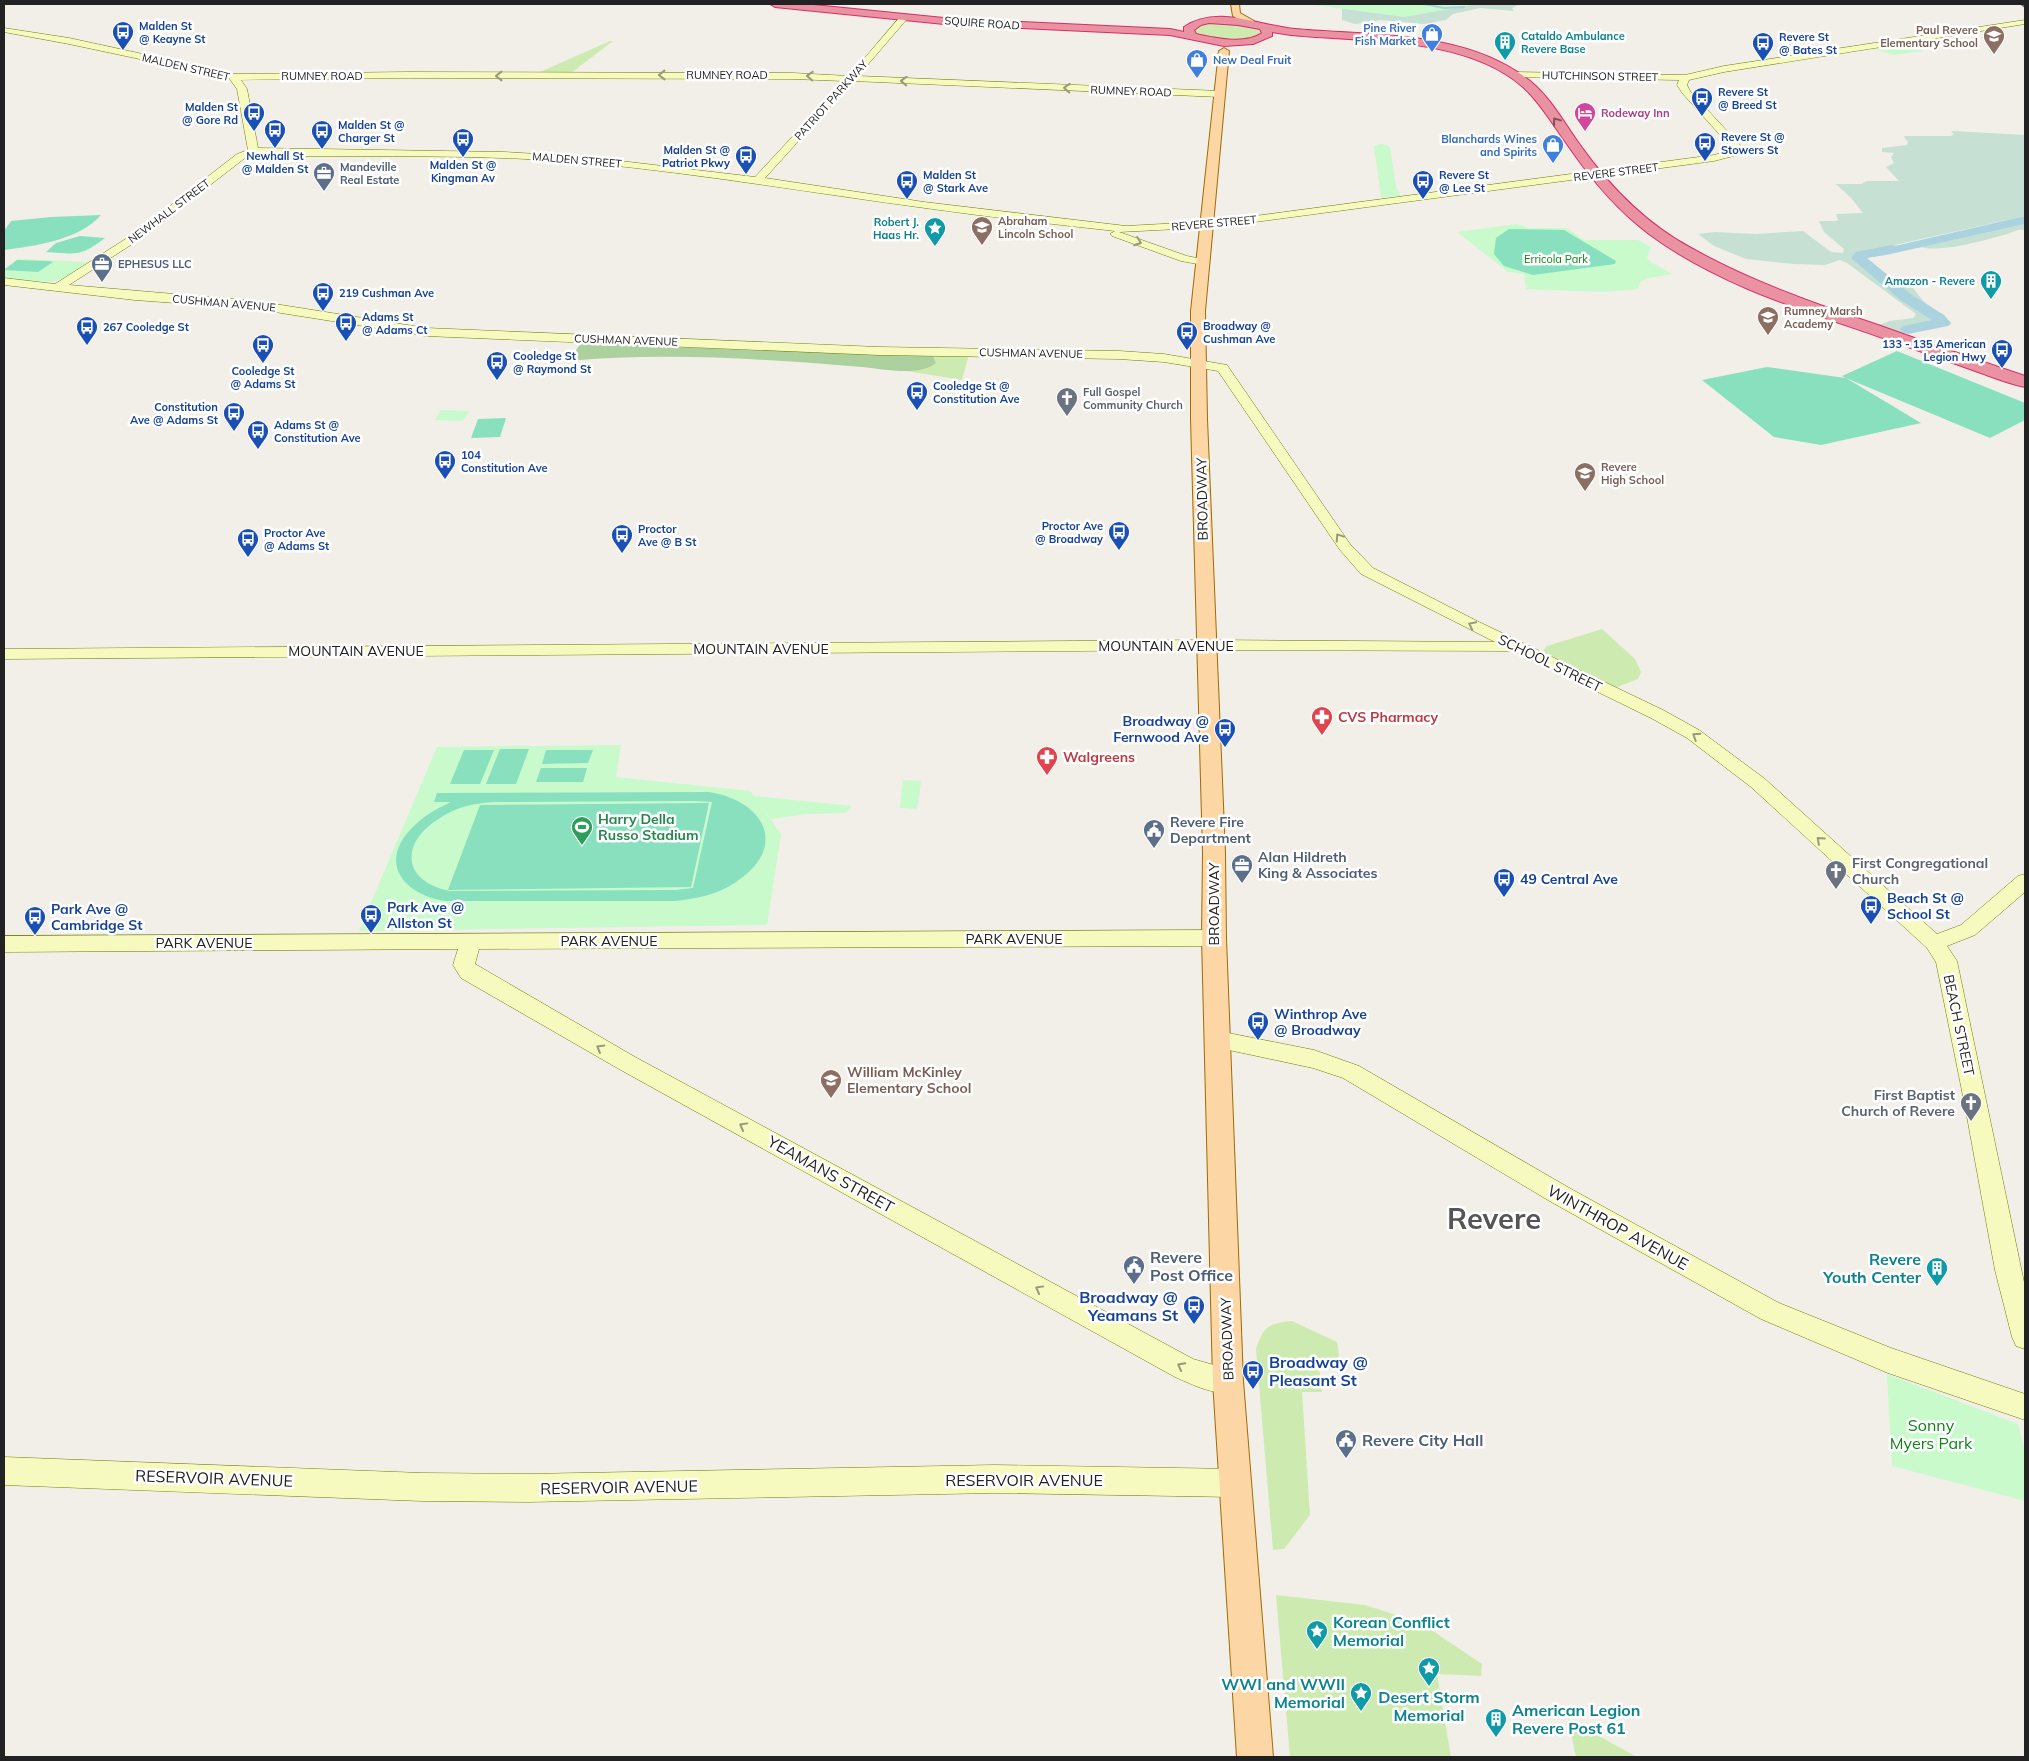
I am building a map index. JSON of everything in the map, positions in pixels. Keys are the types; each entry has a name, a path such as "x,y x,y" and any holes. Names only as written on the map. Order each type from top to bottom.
{"highway":[{"name":"SQUIRE ROAD","path":"775,4 923,20 1165,32 1230,43 1258,36"},
{"name":"SQUIRE ROAD","path":"799,4 888,13 1022,22 1152,28 1196,24"},
{"path":"1191,35 1188,29 1196,24 1215,20 1251,23 1258,36"},
{"path":"1258,36 1297,33 1379,38 1426,44 1478,58 1516,76 1531,88 1589,175 1602,201 1633,227 1665,249 1723,280 1816,317 2025,391"},
{"path":"1258,36 1371,40 1450,54 1483,65 1505,76 1517,87 1538,116 1589,175 1642,222 1674,244 1724,271 1806,306 2025,382"}],"main road":[{"path":"1215,20 1225,15 1226,4"},
{"path":"1235,4 1236,14 1251,23"},
{"path":"1205,40 1224,51 1258,36"},
{"name":"BROADWAY","path":"1224,51 1198,311 1198,362 1214,853 1214,938 1228,1381 1255,1757"}],"street":[{"name":"PATRIOT PARKWAY","path":"763,181 806,135 907,19"},
{"path":"1685,78 1732,68 2025,22"},
{"name":"MALDEN STREET","path":"4,30 74,42 233,77 242,89 252,148 255,151 275,153 533,156 703,172 924,205 1057,221 1115,234 1185,259 1203,262"},
{"name":"RUMNEY ROAD","path":"233,77 723,75 1220,94"},
{"name":"HUTCHINSON STREET","path":"1516,76 1597,75 1685,78"},
{"name":"REVERE STREET","path":"1057,221 1126,229 1206,225 1714,158 1737,152 1735,145 1683,88 1682,85 1685,78"},
{"name":"NEWHALL STREET","path":"57,288 139,235 241,156 255,151"},
{"name":"CUSHMAN AVENUE","path":"4,282 135,296 265,306 426,332 886,351 1120,355 1198,362"},
{"name":"SCHOOL STREET","path":"1198,362 1222,368 1345,547 1367,570 1518,647 1658,714 1705,743 1758,782 1934,943"},
{"name":"MOUNTAIN AVENUE","path":"4,654 1207,645 1518,647"},
{"path":"1934,943 1968,930 2025,881"},
{"name":"PARK AVENUE","path":"4,944 1214,938"},
{"name":"YEAMANS STREET","path":"471,941 464,966 468,972 627,1063 1184,1368 1202,1375 1228,1381"},
{"name":"BEACH STREET","path":"1934,943 1946,961 1953,1002 1977,1106 2008,1270 2025,1337"},
{"name":"WINTHROP AVENUE","path":"1218,1040 1314,1059 1351,1072 1605,1220 1770,1311 1888,1360 2025,1407"},
{"name":"RESERVOIR AVENUE","path":"4,1471 527,1488 995,1478 1235,1483"}],"green space":[{"path":"1306,4 1478,4 1404,17"},
{"path":"1331,4 1520,4 1512,8 1514,11 1480,8 1453,14 1446,20 1424,24 1380,20 1355,24 1342,20 1342,9 1337,5"},
{"path":"1220,22 1254,26 1261,32 1247,39 1227,40 1208,38 1195,32 1195,29 1204,24"},
{"path":"613,41 571,73 540,72"},
{"path":"1895,41 1923,51 1894,55 1866,46"},
{"path":"1951,132 2025,135 2025,216 1863,252 1858,256 1865,258 1864,261 1875,269 1913,288 1924,302 1946,318 1951,325 1903,333 1878,325 1890,321 1913,318 1916,314 1847,263 1840,260 1825,265 1793,264 1746,259 1714,246 1698,234 1715,232 1756,234 1803,231 1831,252 1843,253 1844,249 1824,232 1819,221 1836,221 1838,220 1836,214 1863,213 1836,184 1861,184 1867,181 1899,181 1886,167 1894,163 1891,157 1894,153 1882,152 1882,148 1907,145 1908,142 1905,136 1951,136 1954,134"},
{"path":"1382,144 1390,147 1396,187 1401,196 1381,197 1374,146"},
{"path":"101,215 92,224 69,236 43,244 4,250 4,231 11,221"},
{"name":"Erricola Park","path":"1517,224 1529,228 1567,228 1584,240 1638,240 1651,247 1647,258 1652,263 1673,274 1649,278 1640,282 1639,289 1603,292 1526,289 1524,274 1508,272 1457,232"},
{"path":"2025,224 2025,230 2018,230 1976,242 1940,248 1921,247"},
{"path":"1509,229 1564,230 1616,261 1615,264 1533,275 1504,266 1494,254 1496,238"},
{"path":"80,236 105,238 77,253 46,252 56,243"},
{"path":"18,259 89,262 62,279 52,282 4,279 4,269"},
{"path":"17,260 53,262 38,272 4,270"},
{"path":"582,342 933,356 936,363 920,370 900,371 789,361 715,358 641,357 568,361"},
{"path":"1897,351 2025,403 2025,420 1990,438 1846,378 1921,423 1821,445 1774,437 1702,380 1767,367 1845,378 1842,376"},
{"path":"969,354 962,380 906,371 933,365 936,363 933,356"},
{"path":"441,410 470,411 462,421 435,420"},
{"path":"506,418 500,437 471,438 478,419"},
{"path":"1602,629 1635,659 1641,672 1638,679 1615,688 1543,651 1547,646"},
{"path":"621,745 616,777 750,791 754,796 852,806 846,813 806,814 771,819 761,806 781,834 767,925 359,931 437,747"},
{"path":"500,749 529,749 516,784 486,784"},
{"path":"464,750 494,750 480,784 450,784"},
{"path":"546,750 593,750 588,763 542,764"},
{"path":"541,768 587,768 583,782 536,782"},
{"path":"903,780 921,781 917,809 900,808"},
{"path":"709,792 728,797 744,805 756,815 763,827 766,841 762,854 752,868 736,882 714,893 698,898 674,901 445,901 416,891 399,874 396,863 397,851 404,838 415,825 432,812 451,802 434,802 437,793","holes":["495,802 712,802 693,888 676,890 450,891 434,886 422,879 415,870 412,860 413,849 418,838 427,828 453,811 473,805"]},
{"name":"Harry Della Russo Stadium","path":"709,803 691,887 448,890 480,805"},
{"path":"1292,1321 1337,1342 1340,1362 1318,1360 1322,1392 1302,1392 1310,1515 1284,1549 1273,1550 1256,1349 1264,1331 1272,1325"},
{"name":"Sonny Myers Park","path":"1887,1374 2018,1424 2025,1453 2025,1501 1892,1466"},
{"path":"1276,1595 1365,1605 1421,1623 1482,1664 1481,1676 1437,1674 1451,1757 1290,1757"},
{"path":"1568,1719 1637,1757 1576,1757"}],"water":[{"path":"2025,216 2025,224 1886,255 1865,258 1856,255 1857,253"}],"waterway":[{"path":"1424,4 1444,8 1464,7"},
{"path":"1892,249 1861,255 1858,258 1907,298 1939,318 1943,323 1908,329"}],"railway":[{"path":"2021,4 2025,7"}],"place":[{"name":"Malden St @ Keayne St","path":"123,51"},
{"name":"Pine River Fish Market","path":"1432,53"},
{"name":"Paul Revere Elementary School","path":"1994,55"},
{"name":"Cataldo Ambulance Revere Base","path":"1505,61"},
{"name":"Revere St @ Bates St","path":"1763,62"},
{"name":"New Deal Fruit","path":"1197,79"},
{"name":"Revere St @ Breed St","path":"1702,117"},
{"name":"Malden St @ Gore Rd","path":"254,132"},
{"name":"Rodeway Inn","path":"1585,132"},
{"name":"Newhall St @ Malden St","path":"275,149"},
{"name":"Malden St @ Charger St","path":"322,150"},
{"name":"Malden St @ Kingman Av","path":"463,158"},
{"name":"Revere St @ Stowers St","path":"1705,162"},
{"name":"Blanchards Wines and Spirits","path":"1553,164"},
{"name":"Malden St @ Patriot Pkwy","path":"746,175"},
{"name":"Mandeville Real Estate","path":"324,192"},
{"name":"Malden St @ Stark Ave","path":"907,200"},
{"name":"Revere St @ Lee St","path":"1423,200"},
{"name":"Abraham Lincoln School","path":"982,246"},
{"name":"Robert J. Haas Hr.","path":"935,247"},
{"name":"EPHESUS LLC","path":"102,283"},
{"name":"Amazon - Revere","path":"1991,300"},
{"name":"219 Cushman Ave","path":"323,312"},
{"name":"Rumney Marsh Academy","path":"1768,336"},
{"name":"Adams St @ Adams Ct","path":"346,342"},
{"name":"267 Cooledge St","path":"87,346"},
{"name":"Broadway @ Cushman Ave","path":"1187,351"},
{"name":"Cooledge St @ Adams St","path":"263,364"},
{"name":"133 - 135 American Legion Hwy","path":"2002,369"},
{"name":"Cooledge St @ Raymond St","path":"497,381"},
{"name":"Cooledge St @ Constitution Ave","path":"917,411"},
{"name":"Full Gospel Community Church","path":"1067,417"},
{"name":"Constitution Ave @ Adams St","path":"234,432"},
{"name":"Adams St @ Constitution Ave","path":"258,450"},
{"name":"104 Constitution Ave","path":"445,480"},
{"name":"Revere High School","path":"1585,492"},
{"name":"Proctor Ave @ Broadway","path":"1119,551"},
{"name":"Proctor Ave @ B St","path":"622,554"},
{"name":"Proctor Ave @ Adams St","path":"248,558"},
{"name":"CVS Pharmacy","path":"1322,736"},
{"name":"Broadway @ Fernwood Ave","path":"1225,748"},
{"name":"Walgreens","path":"1047,776"},
{"name":"Harry Della Russo Stadium","path":"582,846"},
{"name":"Revere Fire Department","path":"1154,849"},
{"name":"Alan Hildreth King & Associates","path":"1242,884"},
{"name":"First Congregational Church","path":"1836,890"},
{"name":"49 Central Ave","path":"1504,898"},
{"name":"Beach St @ School St","path":"1871,925"},
{"name":"Park Ave @ Allston St","path":"371,934"},
{"name":"Park Ave @ Cambridge St","path":"35,936"},
{"name":"Winthrop Ave @ Broadway","path":"1258,1041"},
{"name":"William McKinley Elementary School","path":"831,1099"},
{"name":"First Baptist Church of Revere","path":"1971,1122"},
{"name":"Revere Post Office","path":"1134,1285"},
{"name":"Revere Youth Center","path":"1937,1287"},
{"name":"Broadway @ Yeamans St","path":"1194,1325"},
{"name":"Broadway @ Pleasant St","path":"1253,1390"},
{"name":"Revere City Hall","path":"1346,1459"},
{"name":"Korean Conflict Memorial","path":"1317,1650"},
{"name":"Desert Storm Memorial","path":"1429,1687"},
{"name":"WWI and WWII Memorial","path":"1361,1712"},
{"name":"American Legion Revere Post 61","path":"1496,1738"}],"district":[{"name":"Revere","path":"1494,1219"}]}
